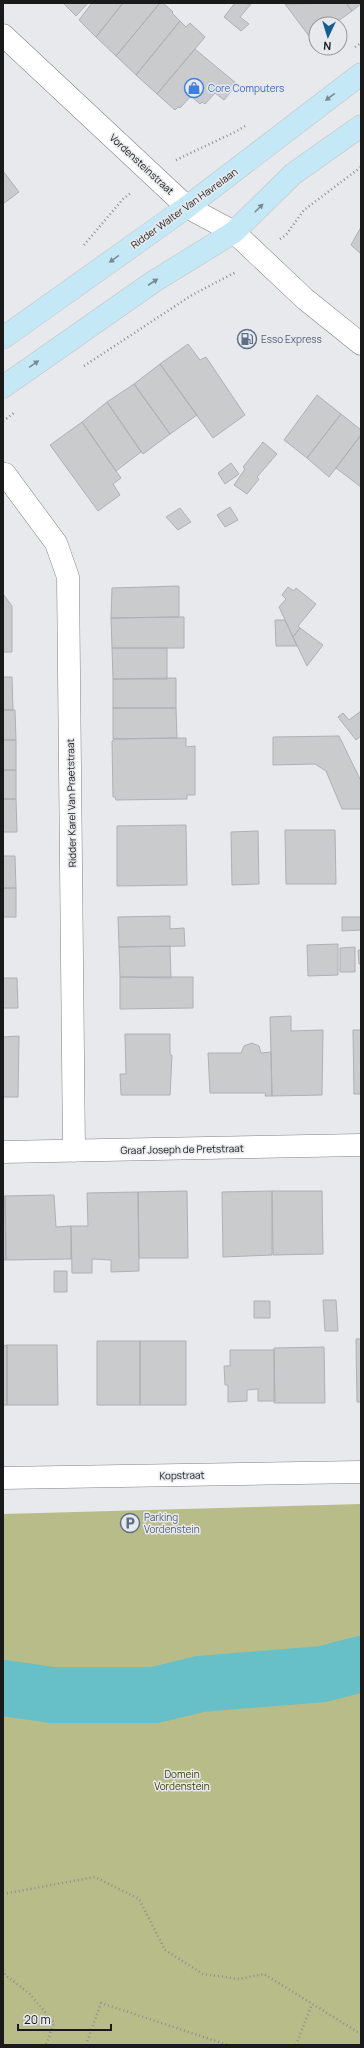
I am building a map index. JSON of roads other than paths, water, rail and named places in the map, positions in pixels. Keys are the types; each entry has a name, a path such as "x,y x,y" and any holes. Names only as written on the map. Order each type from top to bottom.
{"main road":[{"name":"Ridder Walter Van Havrelaan","path":"3,338 188,207 361,74"},
{"path":"3,387 153,282 234,232 293,174 361,126"}],"street":[{"name":"Vordensteinstraat","path":"3,35 188,207 234,232 305,299 361,344"},
{"name":"Ridder Karel Van Praetstraat","path":"5,474 56,542 68,577 74,1151"},
{"name":"Graaf Joseph de Pretstraat","path":"3,1152 361,1145"},
{"name":"Kopstraat","path":"3,1478 361,1472"}],"waterway":[{"path":"3,1688 52,1695 155,1695 200,1684 323,1674 361,1664"}],"place":[{"name":"Core Computers","path":"194,88"},
{"name":"Esso Express","path":"247,339"},
{"name":"Parking Vordenstein","path":"130,1523"}],"park label":[{"name":"Domein Vordenstein","path":"182,1780"}]}
